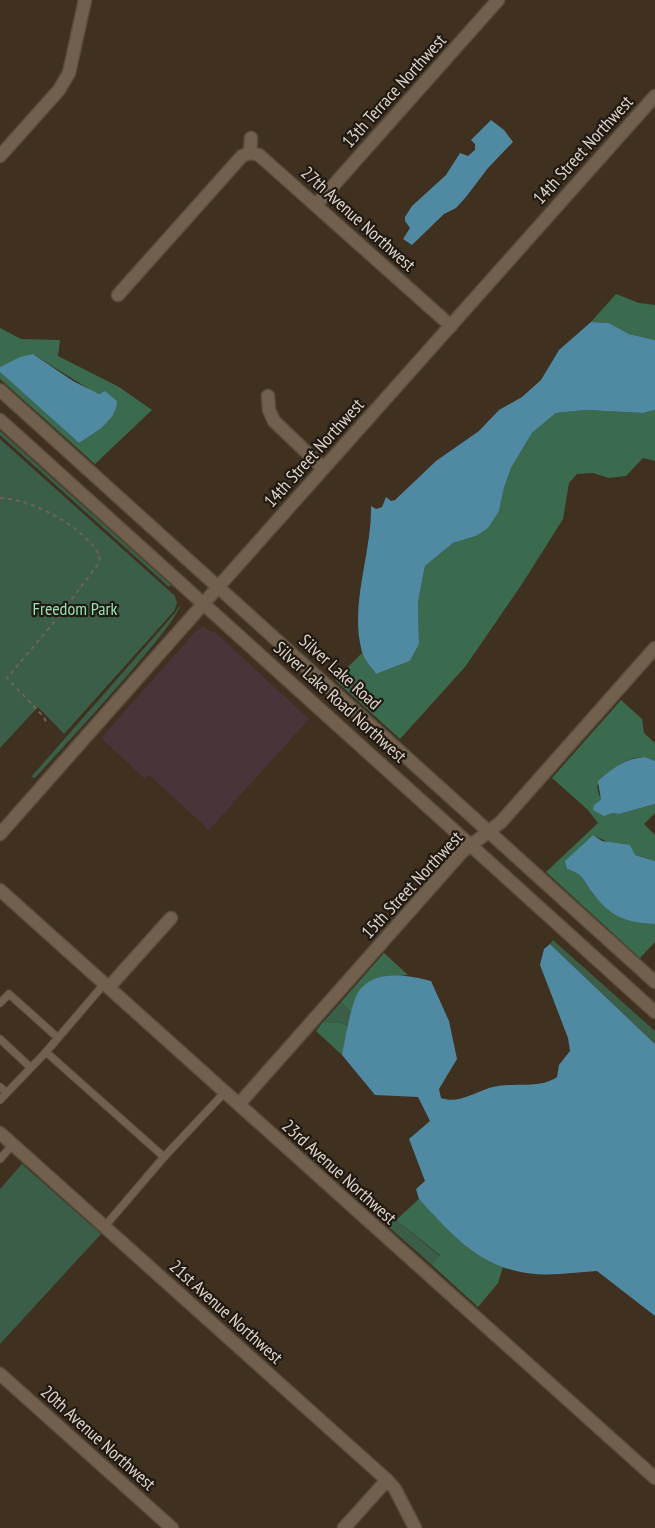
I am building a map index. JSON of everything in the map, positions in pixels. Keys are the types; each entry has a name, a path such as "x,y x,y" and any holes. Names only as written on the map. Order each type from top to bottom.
{"street":[{"path":"0,156 59,90 69,73 85,0"},
{"name":"13th Terrace Northwest","path":"316,205 497,0"},
{"name":"14th Street Northwest","path":"0,834 655,96"},
{"path":"118,295 242,156 250,153 250,138"},
{"name":"27th Avenue Northwest","path":"250,153 260,155 451,326"},
{"name":"Silver Lake Road","path":"0,390 655,982"},
{"path":"268,396 269,410 274,421 324,468"},
{"name":"Silver Lake Road Northwest","path":"0,420 655,1012"},
{"name":"15th Street Northwest","path":"239,1104 443,873 471,844 490,831 655,648"},
{"name":"23rd Avenue Northwest","path":"0,890 388,1240 652,1470"},
{"path":"107,985 171,918"},
{"name":"21st Avenue Northwest","path":"0,1133 387,1480 402,1501 415,1528"},
{"name":"20th Avenue Northwest","path":"0,1374 172,1528"},
{"path":"344,1528 387,1480"}],"lane":[{"path":"0,1100 107,985"},
{"path":"0,1004 9,994 57,1037"},
{"path":"0,1039 30,1067"},
{"path":"46,1052 164,1157"},
{"path":"0,1087 6,1092"},
{"path":"105,1226 164,1157 226,1092"},
{"path":"0,1159 13,1144"}],"path":[{"path":"0,498 35,504 79,534 92,545 100,556 99,563 55,622 7,678 43,716 48,725"}],"shaded area":[{"path":"204,626 207,630 216,633 309,719 209,830 149,775 145,779 101,738 196,631"}],"green space":[{"path":"616,294 639,303 655,305 655,340 629,334 609,323 591,322"},
{"path":"0,328 21,339 60,340 58,356 119,387 152,410 95,464 0,379 0,372 79,443 110,420 105,391 99,394 92,391 33,354 0,367"},
{"path":"586,410 643,413 655,410 655,461 643,458 626,476 609,478 593,473 577,474 569,483 563,519 522,584 465,667 400,739 335,680 362,653 376,674 410,661 419,644 418,602 425,566 453,543 476,536 499,511 511,468 532,433 556,413"},
{"path":"0,431 171,585 169,587 0,435"},
{"name":"Freedom Park","path":"0,439 175,596 177,603 174,611 64,734 38,707 0,748"},
{"path":"180,605 161,636 140,661 35,778 31,777 175,613"},
{"path":"621,700 642,719 644,733 655,743 655,761 644,757 623,762 611,771 597,786 599,795 612,813 619,814 655,804 655,813 644,824 655,835 655,861 635,855 593,835 581,846 567,869 581,875 592,892 612,912 627,920 655,924 655,942 640,958 546,872 598,823 587,809 552,778"},
{"path":"553,940 655,1031 655,1044 550,944"},
{"path":"384,953 408,975 383,977 358,993 352,1013 341,1002"},
{"path":"341,1002 352,1013 349,1026 341,1023 323,1022"},
{"path":"323,1022 341,1023 349,1026 342,1055 316,1031"},
{"path":"22,1164 101,1234 0,1344 0,1189"},
{"path":"419,1199 457,1239 478,1255 503,1267 498,1283 478,1307 432,1265 440,1255 396,1220"},
{"path":"387,1216 394,1221 396,1220 440,1256 432,1265 382,1221"}],"water":[{"path":"491,120 504,130 513,142 488,168 456,208 444,214 412,245 403,239 410,228 405,221 405,217 412,206 446,175 460,153 468,156 475,150 475,144 471,140"},
{"path":"591,322 609,323 629,334 655,340 655,410 643,413 586,410 556,413 532,433 511,468 499,511 488,528 476,536 453,543 425,566 418,602 419,644 410,661 376,674 362,652 358,616 371,506 376,509 382,507 386,497 391,501 395,500 436,461 479,431 499,410 522,397 541,380 559,350"},
{"path":"33,354 73,381 99,394 105,391 117,401 116,408 109,421 79,443 0,372 0,367 20,357"},
{"path":"645,757 655,761 655,804 604,816 593,810 594,805 601,800 598,781 625,762"},
{"path":"593,835 602,841 630,845 635,855 655,861 655,924 635,922 619,917 598,900 580,875 567,869 565,861"},
{"path":"550,944 655,1044 655,1316 597,1271 550,1275 516,1271 499,1266 469,1249 419,1199 416,1189 425,1181 409,1139 430,1121 418,1097 375,1095 342,1055 356,997 365,984 373,979 383,977 413,977 431,981 449,1021 457,1059 439,1089 441,1098 454,1100 497,1086 550,1081 557,1077 559,1065 570,1051 568,1038 540,965 544,949"}]}
